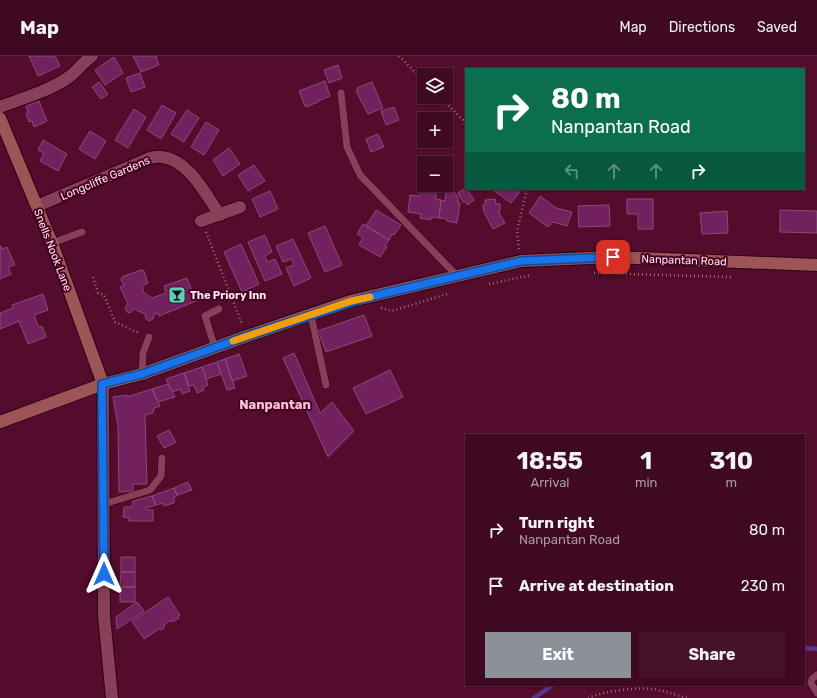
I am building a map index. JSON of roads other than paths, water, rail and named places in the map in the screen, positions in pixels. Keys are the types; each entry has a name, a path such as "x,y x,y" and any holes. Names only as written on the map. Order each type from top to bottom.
{"street":[{"path":"0,107 58,84 70,76 83,62 92,56"},
{"name":"Snells Nook Lane","path":"0,118 52,243 102,384"},
{"name":"Longcliffe Gardens","path":"37,206 150,158 163,157 178,162 190,172 220,214"},
{"path":"201,221 240,207"},
{"name":"Nanpantan Road","path":"0,422 102,384 142,374 247,336 351,301 521,261 613,257 817,265"},
{"path":"102,384 104,616 112,698"}],"lane":[{"path":"341,93 347,147 360,175 458,276"},
{"path":"52,243 82,232"},
{"path":"215,348 205,316 219,309"},
{"path":"311,315 326,384"},
{"path":"142,374 143,353 149,337"},
{"path":"104,504 150,490 161,476 162,458"},
{"path":"817,675 812,679 811,683 817,693"}],"waterway":[{"path":"805,648 817,649"},
{"path":"534,698 552,686"}],"place":[{"name":"The Priory Inn","path":"177,295"}],"district":[{"name":"Nanpantan","path":"275,404"}]}
